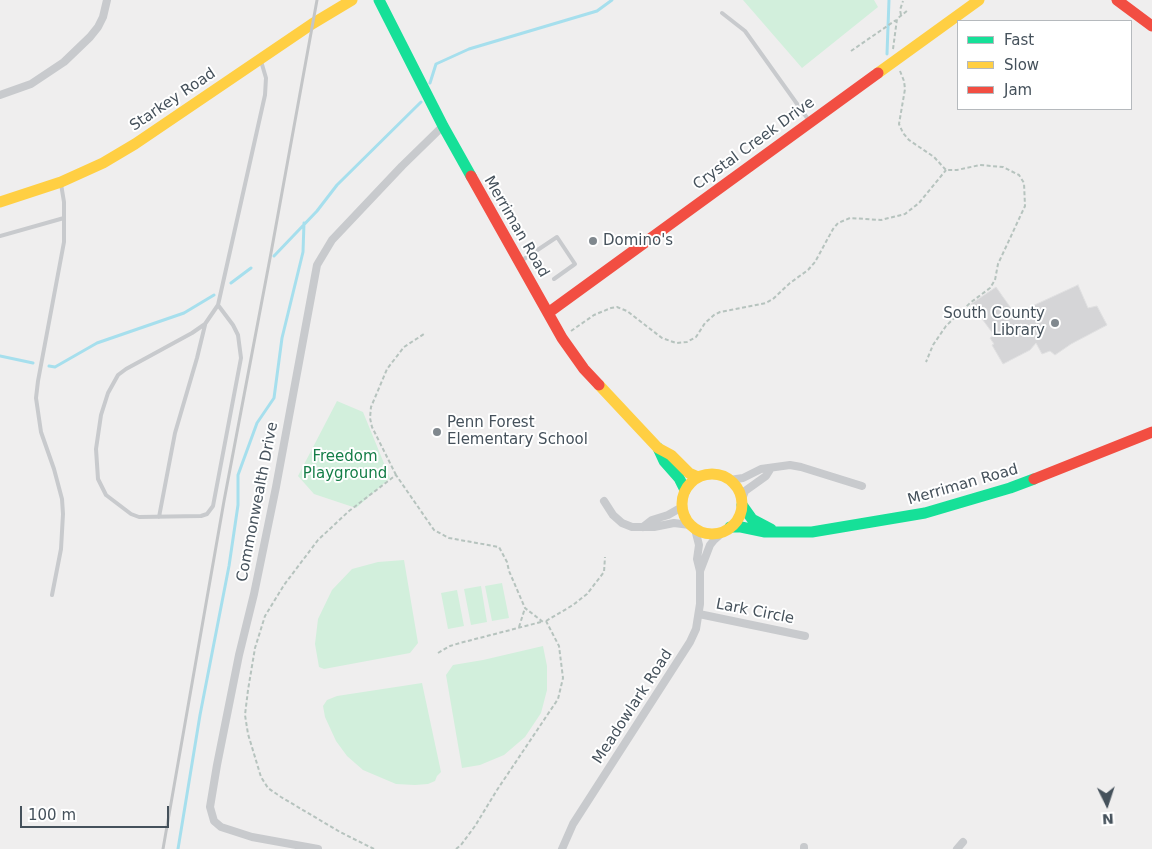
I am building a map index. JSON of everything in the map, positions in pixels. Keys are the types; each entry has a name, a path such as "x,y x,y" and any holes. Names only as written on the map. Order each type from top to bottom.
{"main road":[{"name":"Starkey Road","path":"0,202 61,182 103,163 312,24 352,0"},
{"name":"Merriman Road","path":"379,0 443,126 562,338 584,369 658,448 664,461 679,478 685,490"},
{"name":"Crystal Creek Drive","path":"548,313 979,0"},
{"path":"1117,0 1152,26"},
{"name":"Merriman Road","path":"727,529 741,527 765,532 799,533 925,513 1043,476 1152,432"},
{"name":"Merriman Road","path":"658,448 671,455 690,473 698,477"},
{"path":"715,474 730,480 736,485 742,502 738,518 727,529 709,534 693,527 686,520 682,507 682,498 690,482 698,477 715,474"},
{"name":"Merriman Road","path":"742,502 752,519 774,531"}],"street":[{"path":"0,95 31,84 64,62 90,37 98,26 103,17 107,0"},
{"name":"Commonwealth Drive","path":"318,849 252,837 221,828 214,821 210,807 239,655 254,594 276,487 317,265 332,240 443,126"},
{"path":"730,480 743,478 762,469 780,465 801,467 862,486"},
{"path":"742,502 745,491 766,476 771,468"},
{"path":"604,501 622,523 632,527 654,527 674,523 693,527"},
{"path":"643,527 652,520 668,515 682,507"},
{"name":"Meadowlark Road","path":"562,849 573,824 690,642 699,614 700,571 697,559 699,540 693,527"},
{"name":"Meadowlark Road","path":"700,571 714,540 727,529"},
{"name":"Lark Circle","path":"699,614 805,636"},
{"path":"958,849 964,842"}],"lane":[{"path":"722,13 745,31 810,122"},
{"path":"218,305 233,324 238,335 241,358 213,506 207,514 200,516 139,517 131,514 106,496 101,488 96,468 96,449 101,415 108,393 118,375 205,324 218,305 265,95 266,78 261,59"},
{"path":"52,595 64,532 62,500 54,469 41,432 36,398 64,242 64,202 61,182"},
{"path":"0,236 64,218"},
{"path":"519,262 557,238 575,264 554,279"},
{"path":"159,517 175,433 205,324"}],"path":[{"path":"901,15 900,10 903,1"},
{"path":"851,51 908,10"},
{"path":"897,19 892,55 894,62 903,75 904,97 900,114 900,127 909,140 934,157 946,170 957,170 980,165 1003,167 1014,171 1024,182 1025,206 998,264 996,280 990,288 970,302 946,326 933,345 926,362"},
{"path":"562,338 594,315 617,307 627,311 662,338 676,342 687,342 696,337 705,323 720,312 773,299 815,262 838,223 850,218 881,220 905,214 919,203 946,170"},
{"path":"424,334 404,347 387,369 371,407 370,418 372,427 396,475 434,530 449,538 499,547 525,608 544,622 559,646 563,678 558,699 475,826 462,845 456,849"},
{"path":"374,849 340,832 268,788 261,777 254,756 245,715 258,640 265,616 284,585 318,540 349,511 396,475"},
{"path":"438,653 460,642 544,622 573,605 587,594 604,572 605,557"},
{"path":"519,628 525,608"}],"green space":[{"path":"743,0 874,0 878,7 802,68"},
{"name":"Freedom Playground","path":"337,401 363,412 390,478 356,508 314,494 298,476"},
{"path":"404,560 418,643 410,653 324,669 319,667 315,644 318,619 332,590 352,569 378,562"},
{"path":"502,583 509,618 492,621 485,586"},
{"path":"481,586 487,622 471,625 464,589"},
{"path":"457,590 464,626 448,629 441,593"},
{"path":"543,646 547,666 547,690 541,713 525,737 504,755 480,765 462,768 446,675 453,665"},
{"path":"422,683 441,772 435,781 428,784 415,785 396,784 363,770 347,756 336,741 325,717 323,706 327,700 337,696"}],"building":[{"name":"South County Library","path":"1078,285 1088,308 1097,306 1107,325 1071,344 1055,355 1050,351 1042,354 1036,343 1030,350 1003,364 992,345 994,344 990,338 994,335 971,304 996,287 1015,314"}],"waterway":[{"path":"430,83 436,64 469,49 597,11 612,0"},
{"path":"887,54 889,0"},
{"path":"274,256 317,211 337,185 421,102"},
{"path":"178,849 200,715 229,566 238,505 238,475 257,423 274,398 282,338 303,252 304,223"},
{"path":"231,283 251,268"},
{"path":"49,366 55,367 97,343 184,313 214,295"},
{"path":"0,356 33,363"}],"railway":[{"path":"163,849 224,501 317,0"}],"traffic: fast":[{"path":"379,0 443,126 471,176"},
{"path":"658,448 664,461 679,478 685,490"},
{"path":"730,527 741,527 765,532 812,532 925,513 1034,479"},
{"path":"742,505 752,519 771,529"}],"traffic: slow":[{"path":"0,202 61,182 103,163 135,144 312,24 352,0"},
{"path":"878,73 979,0"},
{"path":"599,385 658,448 671,455 689,473 698,477"},
{"path":"712,474 729,479 737,487 742,504 737,521 729,529 712,534 695,529 687,521 682,504 687,487 695,479 712,474"}],"traffic: jam":[{"path":"1117,0 1152,26"},
{"path":"548,313 878,73"},
{"path":"471,176 562,338 584,369 599,385"},
{"path":"1034,479 1152,432"}],"place":[{"name":"Domino's","path":"593,241"},
{"name":"South County Library","path":"1055,323"},
{"name":"Penn Forest Elementary School","path":"437,432"}]}
